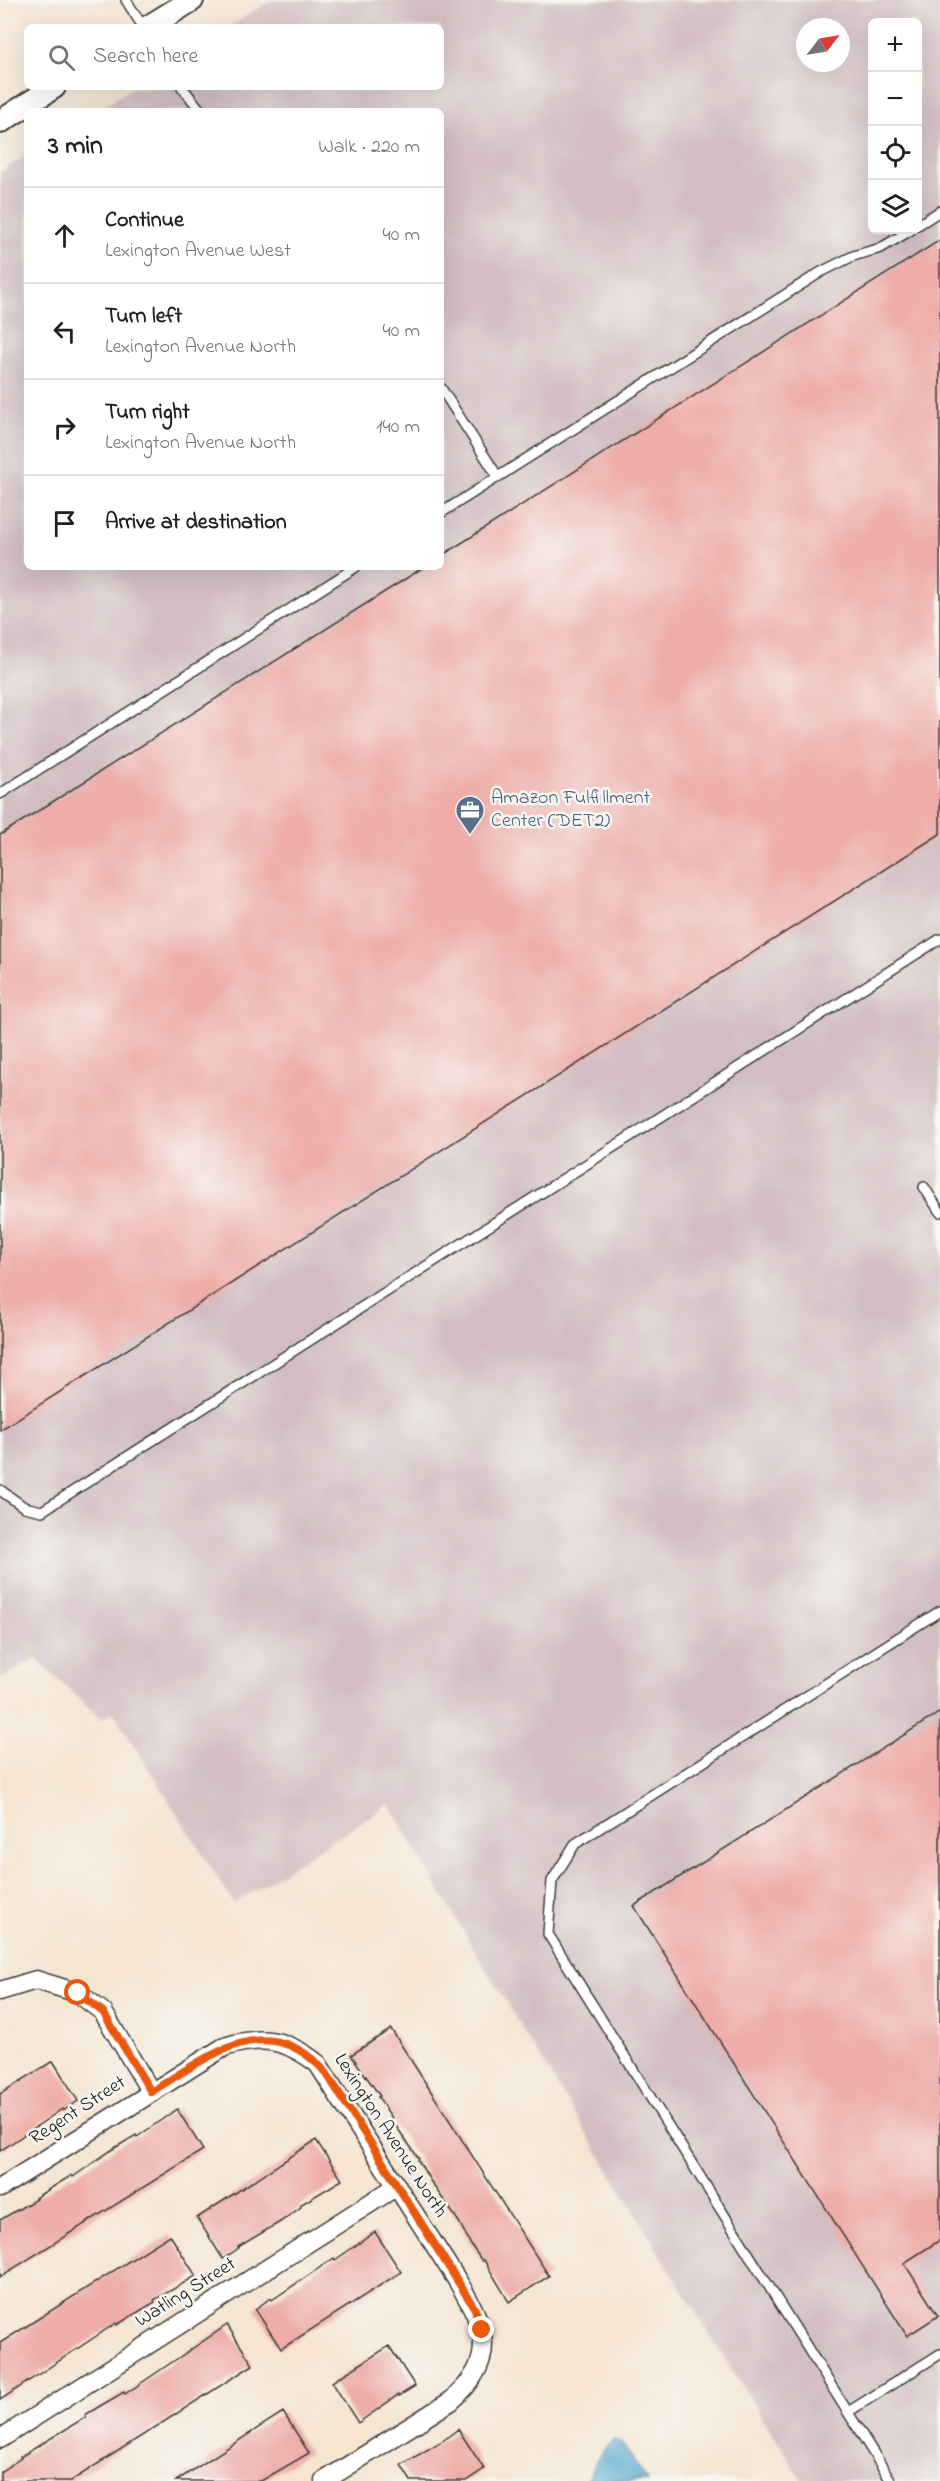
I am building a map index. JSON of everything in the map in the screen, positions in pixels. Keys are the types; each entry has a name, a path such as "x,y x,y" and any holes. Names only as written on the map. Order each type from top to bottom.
{"street":[{"path":"150,24 192,0"},
{"path":"0,122 49,90"},
{"path":"0,1991 36,1980 78,1993 103,2012 151,2092"},
{"name":"Lexington Avenue North","path":"151,2092 224,2047 242,2042 278,2042 294,2047 318,2064 327,2074 475,2309 482,2330 483,2348 480,2367 469,2384 451,2401 324,2481"},
{"name":"Regent Street","path":"0,2188 151,2092"},
{"name":"Watling Street","path":"0,2439 397,2186"}],"lane":[{"path":"126,0 143,24"},
{"path":"184,90 199,108"},
{"path":"922,222 940,211"},
{"path":"444,511 821,272 853,256 881,248 904,234"},
{"path":"444,393 498,477"},
{"path":"0,794 351,570"},
{"path":"0,1490 24,1507 42,1511 940,939"},
{"path":"924,1186 940,1212"},
{"path":"891,2481 548,1934 552,1881 575,1844 940,1611"},
{"path":"848,2412 940,2354"}],"shaded area":[{"path":"272,0 940,0 940,2481 803,2481 721,2353 481,1961 389,1804 234,1904 113,1712 101,1719 35,1658 0,1680 0,172 24,157 24,570 444,570 444,108 101,108 129,90 444,90 444,24 234,24"}],"water":[{"path":"615,2440 622,2444 648,2481 586,2481 602,2453"}],"building":[{"name":"Amazon Fulfillment Center (DET2)","path":"940,240 940,834 0,1430 0,835 419,570 444,570 444,554"},
{"path":"940,1712 940,2240 904,2263 938,2316 907,2336 634,1906"},
{"path":"391,2029 549,2276 509,2302 484,2260 482,2261 471,2245 459,2222 431,2182 419,2159 391,2119 378,2097 380,2096 351,2055"},
{"path":"53,2061 78,2101 63,2111 62,2109 0,2151 0,2094"},
{"path":"177,2109 203,2150 0,2277 0,2220 72,2175 73,2177 136,2135 137,2137"},
{"path":"316,2140 342,2180 300,2205 301,2207 280,2222 238,2247 223,2259 197,2218"},
{"path":"375,2232 401,2272 281,2349 255,2309 334,2258 335,2260"},
{"path":"170,2235 196,2276 117,2325 116,2323 0,2400 0,2343"},
{"path":"227,2325 253,2365 71,2481 0,2481 0,2472 20,2457 86,2417 85,2415 124,2392 125,2394"},
{"path":"389,2346 415,2386 358,2423 332,2382"},
{"path":"283,2412 309,2453 261,2481 176,2481"},
{"path":"458,2429 484,2469 466,2481 411,2481 401,2465 444,2440"}],"place":[{"name":"Amazon Fulfillment Center (DET2)","path":"470,836"}],"route":[{"path":"78,1993 103,2012 151,2092 224,2047 242,2042 278,2042 294,2047 318,2064 327,2074 475,2309 482,2330"}]}
